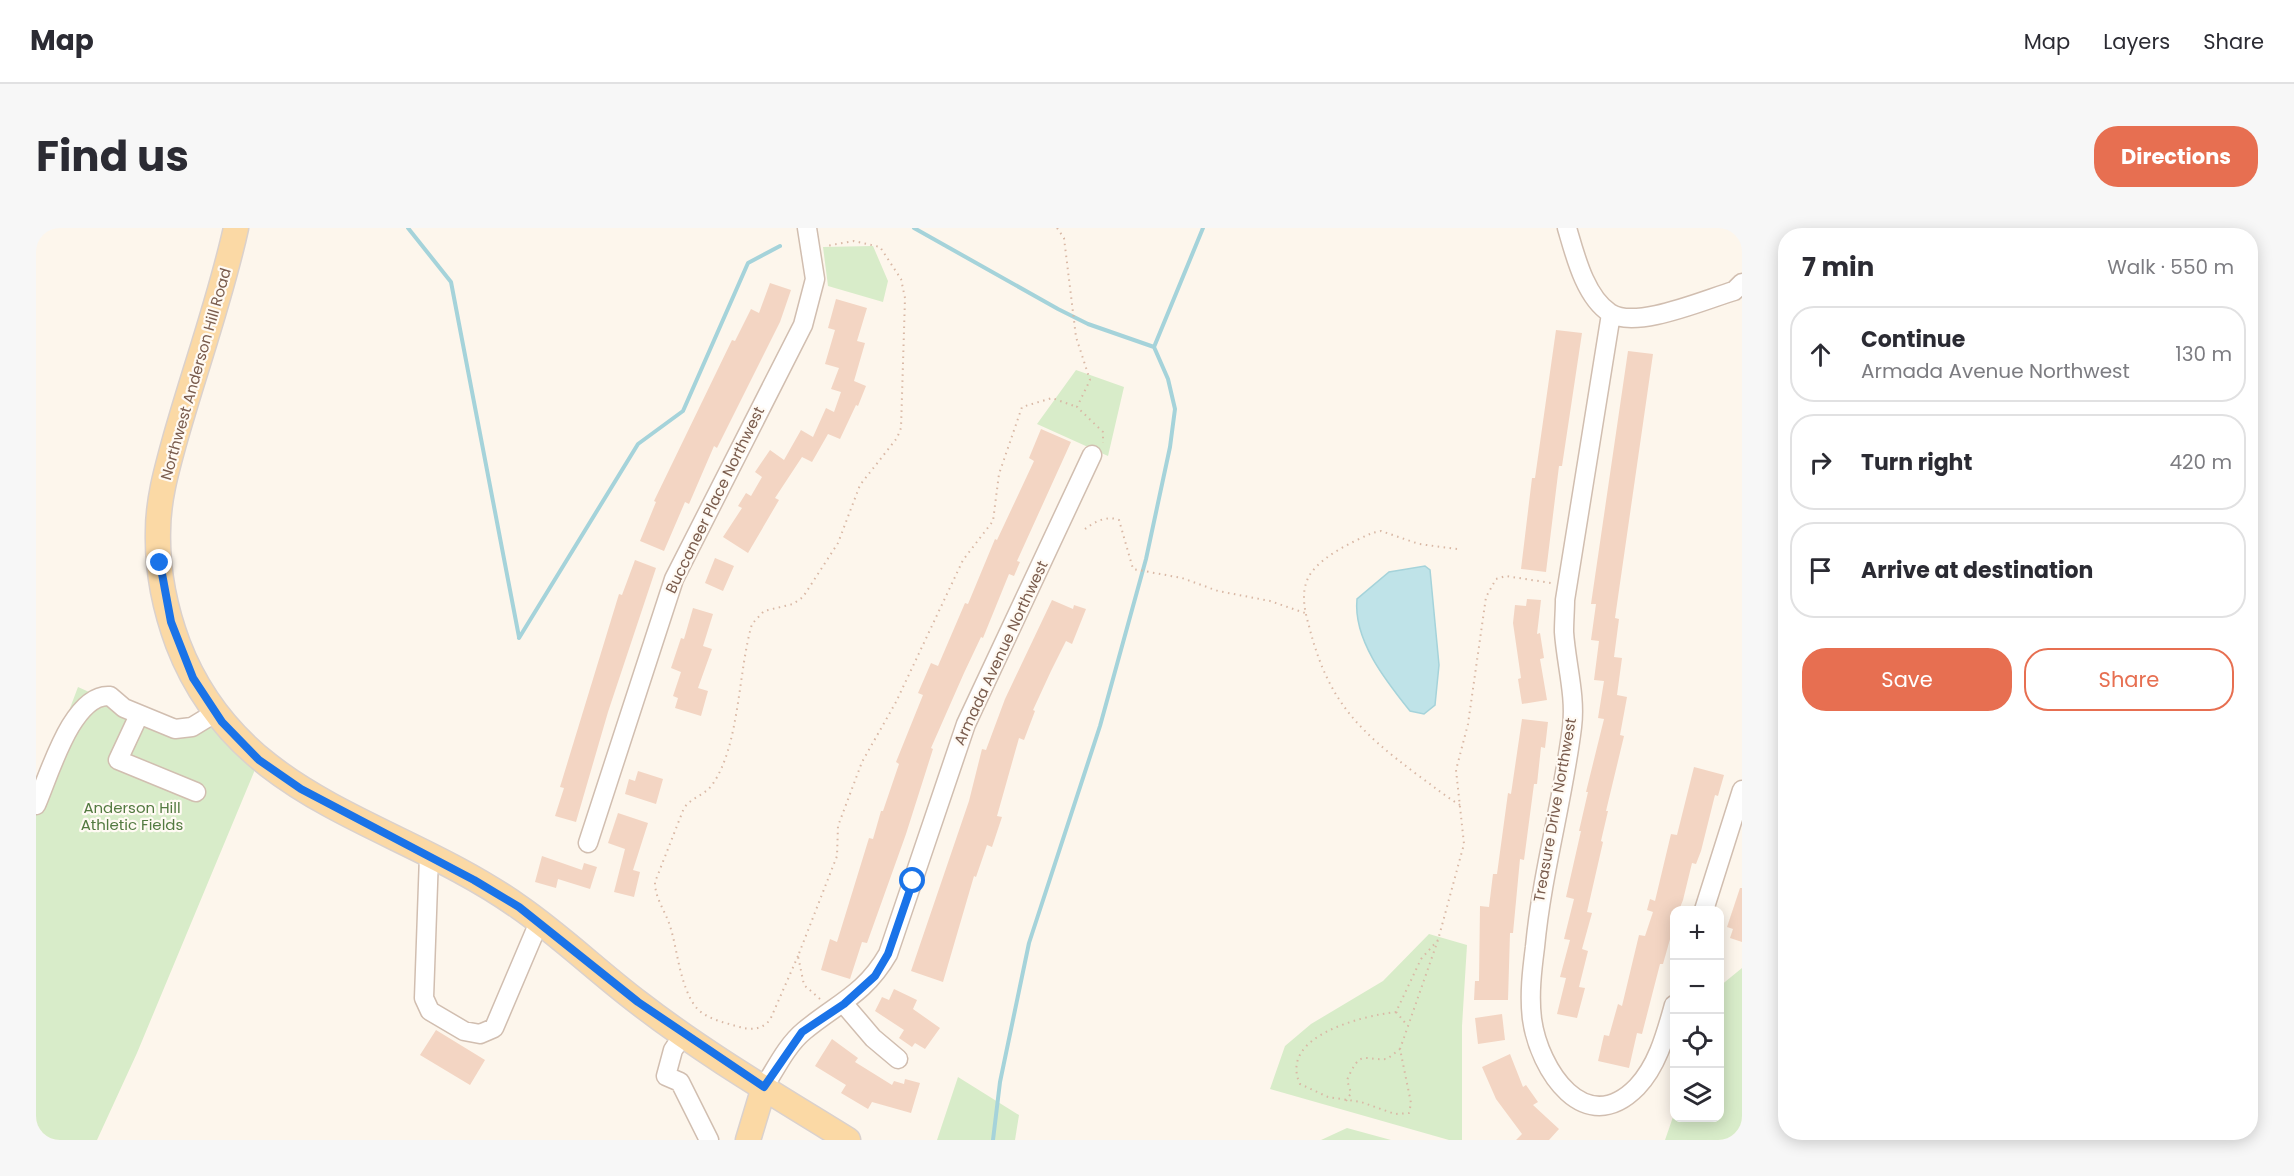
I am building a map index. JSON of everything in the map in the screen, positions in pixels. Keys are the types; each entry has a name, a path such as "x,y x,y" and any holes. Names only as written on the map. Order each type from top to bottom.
{"main road":[{"name":"Northwest Anderson Hill Road","path":"236,228 225,277 184,400 166,470 158,532 162,578 171,622 187,664 215,713 244,746 288,782 500,894 683,1035 848,1140"},
{"path":"748,1140 764,1087"}],"street":[{"name":"Buccaneer Place Northwest","path":"588,843 674,579 803,325 815,279 807,228"},
{"path":"1567,228 1592,295 1611,314 1635,318 1658,316 1734,291 1742,283"},
{"name":"Treasure Drive Northwest","path":"1611,314 1568,585 1564,631 1572,726 1539,903 1531,981 1532,1019 1542,1056 1560,1086 1578,1100 1596,1109 1611,1107 1637,1087 1661,1050 1671,1014"},
{"name":"Armada Avenue Northwest","path":"764,1087 802,1032 844,1004 875,976 888,954 966,724 1092,455"},
{"path":"36,805 72,722 83,706 96,698 110,696 124,708 167,727 184,729 200,723 215,713"},
{"path":"139,715 118,760 196,792"},
{"path":"1705,906 1742,790"},
{"path":"429,856 424,998 430,1011 464,1031 480,1034 494,1028 539,922"},
{"path":"844,1004 873,1038 898,1059"},
{"path":"683,1035 673,1050 666,1076 680,1082 709,1140"}],"path":[{"path":"1057,228 1064,238 1076,337 1090,380 1077,407"},
{"path":"809,247 854,241 873,244 885,252 890,265 901,279 905,298 901,428 888,450 860,485 838,543 803,597 793,604 764,611 752,624 728,750 719,772 705,792 689,801 684,807 655,882 655,893 667,917 689,994 696,1007 706,1016 746,1029 764,1026 770,1020 837,856 838,826 861,762 896,702 963,560 993,521 999,474 1022,407 1052,398 1077,407 1103,432 1100,450 1092,455"},
{"path":"1086,529 1099,521 1114,518 1119,520 1133,569 1182,578 1218,591 1270,601 1305,613"},
{"path":"1457,549 1419,544 1382,531 1372,533 1330,557 1312,572 1305,588 1305,613 1320,662 1345,711 1390,754 1460,805"},
{"path":"1396,1012 1351,1021 1318,1037 1300,1054 1295,1074 1300,1084 1316,1094 1361,1102 1395,1114 1409,1113 1411,1103 1400,1049 1438,940 1464,844 1456,770 1468,724 1486,597 1496,579 1506,576 1568,585"},
{"path":"1396,1012 1421,959 1438,940"},
{"path":"798,956 804,985 809,992 823,1000"},
{"path":"1396,1012 1407,1025"},
{"path":"1346,1101 1350,1093 1347,1080 1358,1061 1366,1056 1387,1059 1400,1049"}],"green space":[{"path":"873,246 888,281 883,302 828,286 823,247"},
{"path":"1076,370 1124,387 1108,456 1037,424"},
{"name":"Anderson Hill Athletic Fields","path":"78,687 167,727 215,713 259,760 137,1053 97,1140 36,1140 36,798"},
{"path":"1429,934 1467,945 1462,1026 1462,1140 1449,1140 1270,1089 1285,1046 1311,1024 1383,981"},
{"path":"1742,968 1742,1140 1665,1140 1671,1122 1724,1122 1724,983"},
{"path":"958,1077 1019,1115 1015,1140 937,1140"},
{"path":"1347,1128 1391,1140 1321,1140"}],"water":[{"path":"1425,566 1430,570 1439,665 1435,705 1424,714 1410,711 1373,659 1360,630 1357,599 1389,572"}],"building":[{"path":"770,283 791,290 780,322 717,448 714,446 689,504 685,502 664,551 640,541 656,502 654,501 732,340 735,341 751,309 759,313"},
{"path":"836,299 867,308 857,341 865,343 854,381 866,386 840,439 828,434 812,462 802,457 775,498 779,500 748,553 723,537 742,508 738,506 746,493 751,496 762,477 755,472 770,450 784,460 801,430 813,437 826,408 834,412 841,392 831,389 839,368 825,364 835,330 828,328"},
{"path":"1556,330 1582,333 1562,466 1559,466 1546,572 1521,569 1532,478 1535,478"},
{"path":"1628,351 1653,354 1615,618 1619,619 1614,657 1622,658 1617,695 1627,697 1620,735 1624,736 1606,811 1608,811 1601,841 1603,842 1587,912 1592,913 1582,949 1588,951 1579,987 1585,988 1577,1018 1557,1014 1566,978 1560,977 1570,940 1564,939 1574,899 1566,897 1581,831 1579,831 1588,792 1586,792 1604,719 1598,718 1604,681 1594,680 1599,641 1591,640 1596,604 1591,604"},
{"path":"1041,429 1071,442 1017,561 1020,562 1014,576 1009,574 983,638 981,637 931,748 933,749 906,834 867,943 862,942 850,979 821,970 830,939 837,942 869,838 873,839 881,811 883,811 899,764 896,762 923,695 918,693 931,663 938,666 965,603 968,604 995,539 997,540 1034,461 1029,458"},
{"path":"715,558 734,566 723,591 705,583"},
{"path":"635,560 656,568 608,712 576,822 555,816 564,788 560,787 619,594 622,595"},
{"path":"1527,599 1541,600 1537,634 1540,633 1544,658 1540,659 1547,700 1522,704 1518,679 1521,678 1513,623 1515,605 1526,606"},
{"path":"1052,600 1073,609 1074,605 1086,609 1072,644 1066,641 1051,671 1033,710 1035,711 1024,740 1019,738 997,816 1002,817 992,847 987,845 976,877 974,876 943,982 911,971 969,801 982,749 986,750 1005,699"},
{"path":"693,608 713,614 703,646 712,649 698,688 708,691 701,716 675,708 678,698 673,696 681,672 671,668 681,638 684,639"},
{"path":"1522,719 1548,722 1545,748 1541,747 1537,784 1534,784 1524,860 1520,859 1513,933 1510,933 1508,1000 1474,1000 1475,981 1479,981 1480,906 1489,907 1493,874 1497,874 1508,793 1511,794"},
{"path":"1694,767 1724,775 1718,796 1715,795 1701,851 1696,864 1692,863 1681,906 1670,906 1670,939 1663,964 1660,964 1642,1034 1637,1033 1629,1068 1598,1061 1604,1035 1609,1036 1618,1004 1622,1006 1639,935 1645,936 1653,912 1647,910 1650,899 1655,901 1671,834 1677,835"},
{"path":"638,771 663,779 656,804 625,794 629,779 635,781"},
{"path":"618,813 648,823 633,870 640,872 634,897 614,892 625,849 608,843"},
{"path":"542,856 582,870 584,863 597,867 590,889 558,879 556,888 535,882"},
{"path":"1740,888 1742,888 1742,942 1730,938 1733,929 1727,927"},
{"path":"894,989 917,1000 913,1009 940,1028 925,1049 915,1043 912,1047 899,1038 904,1030 875,1011 882,997 889,1000"},
{"path":"1502,1014 1505,1040 1478,1044 1475,1018"},
{"path":"436,1030 485,1060 470,1085 420,1055"},
{"path":"832,1039 858,1058 855,1062 892,1085 894,1081 904,1084 905,1079 920,1083 911,1113 872,1102 868,1109 841,1093 846,1085 815,1066"},
{"path":"1510,1054 1523,1087 1526,1085 1538,1102 1533,1105 1559,1129 1549,1140 1516,1140 1522,1134 1496,1099 1482,1067"}],"waterway":[{"path":"408,228 451,282 519,637"},
{"path":"914,228 1088,324 1154,347"},
{"path":"993,1140 1000,1082 1029,943 1100,726 1146,559 1170,447 1175,409 1168,379 1154,347 1203,228"},
{"path":"519,638 638,444 683,411 748,263 780,246"}],"route":[{"path":"160,563 171,622 193,678 222,722 259,760 288,782 500,894 638,1002 699,1046 764,1087 802,1032 844,1004 875,976 888,954 913,881"}]}
